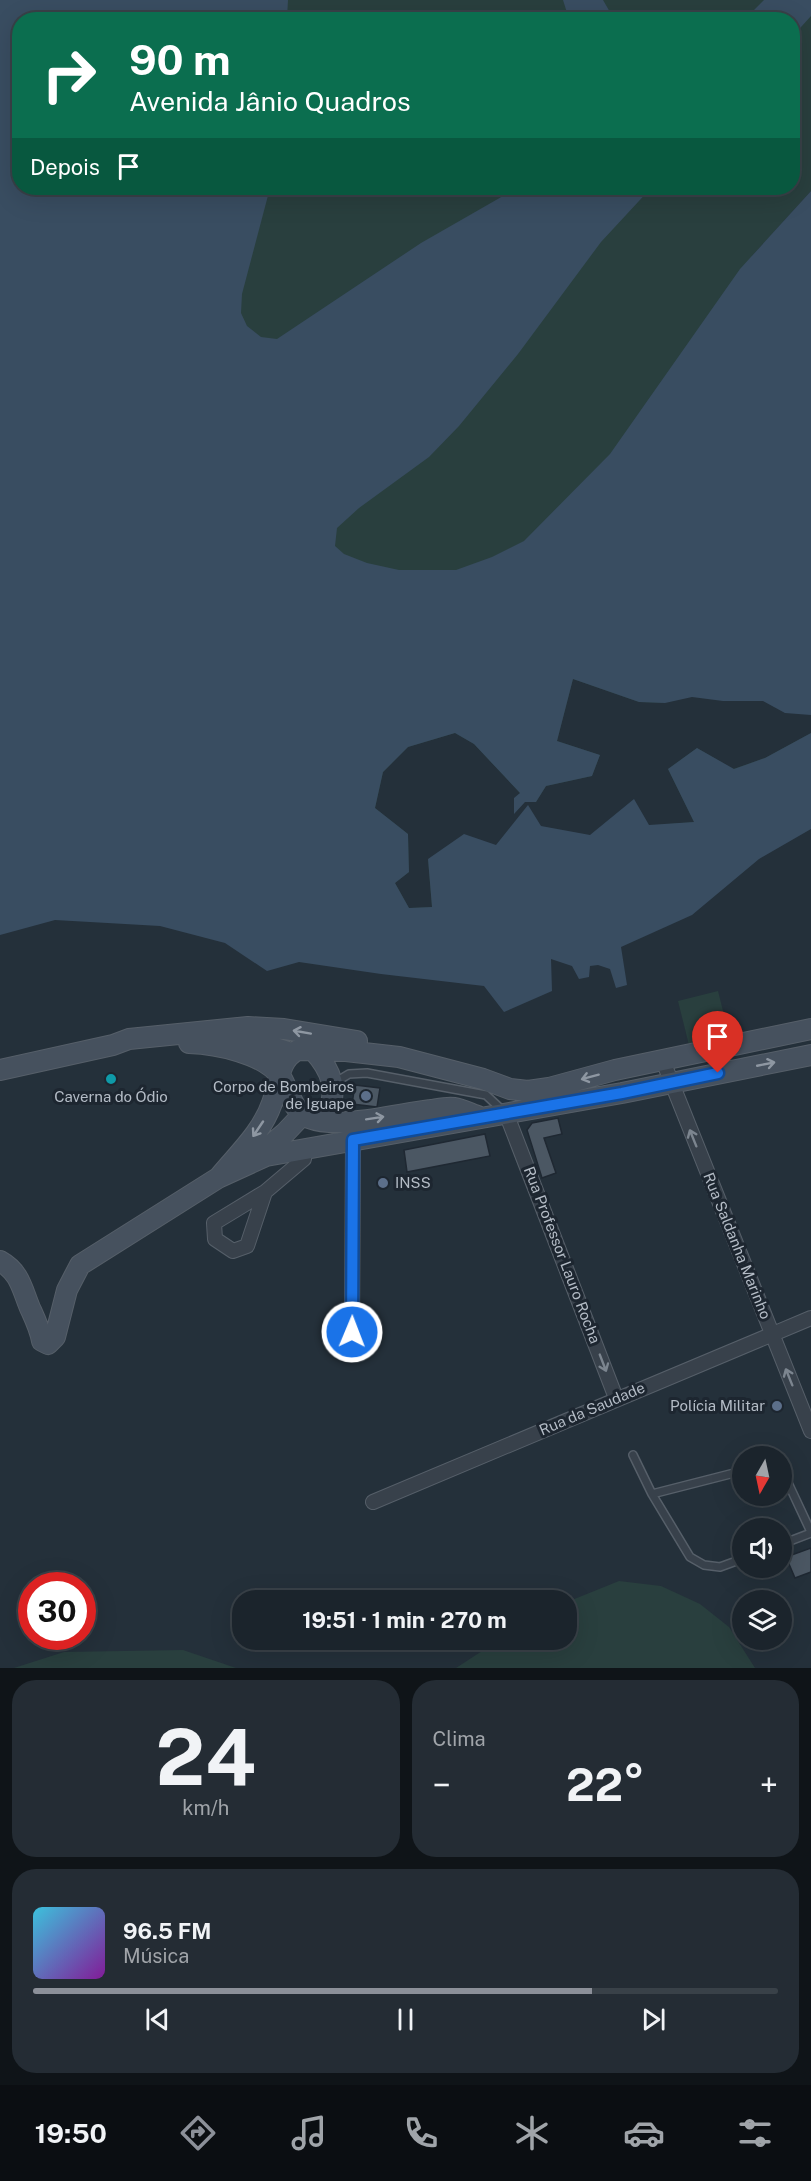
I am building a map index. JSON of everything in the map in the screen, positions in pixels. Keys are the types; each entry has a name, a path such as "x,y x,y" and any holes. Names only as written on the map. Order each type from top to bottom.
{"main road":[{"path":"0,1070 113,1045 129,1039 248,1027 284,1029 357,1041 454,1080 528,1091 549,1088 615,1070 811,1029"},
{"path":"215,1031 239,1035 291,1053"},
{"path":"129,1039 213,1044 238,1051 264,1064 280,1076 291,1099 310,1117 349,1131"},
{"path":"218,1178 260,1130 272,1104 283,1061 291,1053 298,1050 346,1051 399,1058"},
{"path":"242,1168 285,1133 310,1117 326,1117 333,1103 332,1084 325,1063 314,1050"},
{"path":"285,1133 324,1128 349,1131 482,1118 811,1055"},
{"path":"615,1070 622,1093"},
{"path":"272,1104 285,1133 305,1149"},
{"path":"0,1261 17,1274 42,1341 44,1344 51,1343 55,1337 67,1290 80,1265 218,1178 266,1156 305,1149 349,1131"}],"street":[{"name":"Rua Saldanha Marinho","path":"663,1061 811,1431"},
{"name":"Rua Professor Lauro Rocha","path":"506,1113 616,1398"},
{"path":"349,1131 352,1332"},
{"path":"265,1192 304,1159 305,1149"},
{"name":"Rua da Saudade","path":"373,1502 811,1318"}],"lane":[{"path":"332,1084 349,1074 367,1073 454,1080 486,1095 506,1113"},
{"path":"633,1455 652,1494 690,1557 704,1565 720,1568 732,1563"},
{"path":"652,1494 732,1474"},
{"path":"792,1491 811,1532 792,1540"}],"green space":[{"path":"97,0 811,0 811,191 752,256 665,703 639,702 573,679 557,741 600,755 592,776 546,786 536,802 520,793 474,744 455,733 408,747 383,772 375,808 408,834 409,872 395,883 409,908 432,907 428,859 520,872 668,824 694,822 668,769 697,748 733,769 765,758 811,733 702,845 370,945 47,195 800,195 800,12 98,12"},
{"path":"718,991 729,1035 689,1045 678,1001"},
{"path":"619,1581 661,1586 700,1604 729,1627 732,1632 732,1650 744,1650 755,1668 456,1668 484,1650 577,1650 577,1598"},
{"path":"183,1650 236,1668 14,1668 64,1652"}],"water":[{"path":"0,0 288,0 287,12 12,12 12,195 268,195 242,294 241,313 247,326 261,337 277,339 421,243 505,195 645,195 601,242 518,354 459,426 429,457 359,508 337,528 335,546 344,554 367,563 399,570 456,570 492,557 524,541 610,454 740,269 811,191 811,715 785,713 763,701 723,701 692,697 665,703 639,702 573,679 557,741 600,755 592,776 546,786 536,802 525,802 514,814 514,798 520,793 474,744 455,733 408,747 383,772 375,808 408,834 409,872 395,883 409,908 432,907 428,859 464,834 496,845 528,805 541,826 590,835 634,799 649,825 694,822 668,769 697,748 734,769 765,758 811,733 811,829 759,859 692,915 621,947 627,985 616,988 610,969 598,965 590,966 589,977 579,979 572,966 551,959 552,991 504,1012 484,986 299,962 267,971 225,943 160,926 55,920 0,935"},
{"path":"563,0 603,0 610,12 567,12"},
{"path":"764,0 811,0 811,16 800,28 800,12 752,12"}],"building":[{"name":"Corpo de Bombeiros de Iguape","path":"355,1085 380,1088 377,1107 352,1104"},
{"path":"558,1118 562,1134 544,1138 556,1173 542,1178 527,1130 532,1123"},
{"path":"485,1134 490,1156 407,1172 404,1150"},
{"path":"811,1548 811,1572 795,1578 792,1571 792,1555"}],"place":[{"name":"Caverna do Ódio","path":"111,1079"},
{"name":"Corpo de Bombeiros de Iguape","path":"366,1096"},
{"name":"INSS","path":"383,1183"},
{"name":"Polícia Militar","path":"777,1406"}],"route":[{"path":"352,1332 353,1140 622,1093 718,1073"}]}
